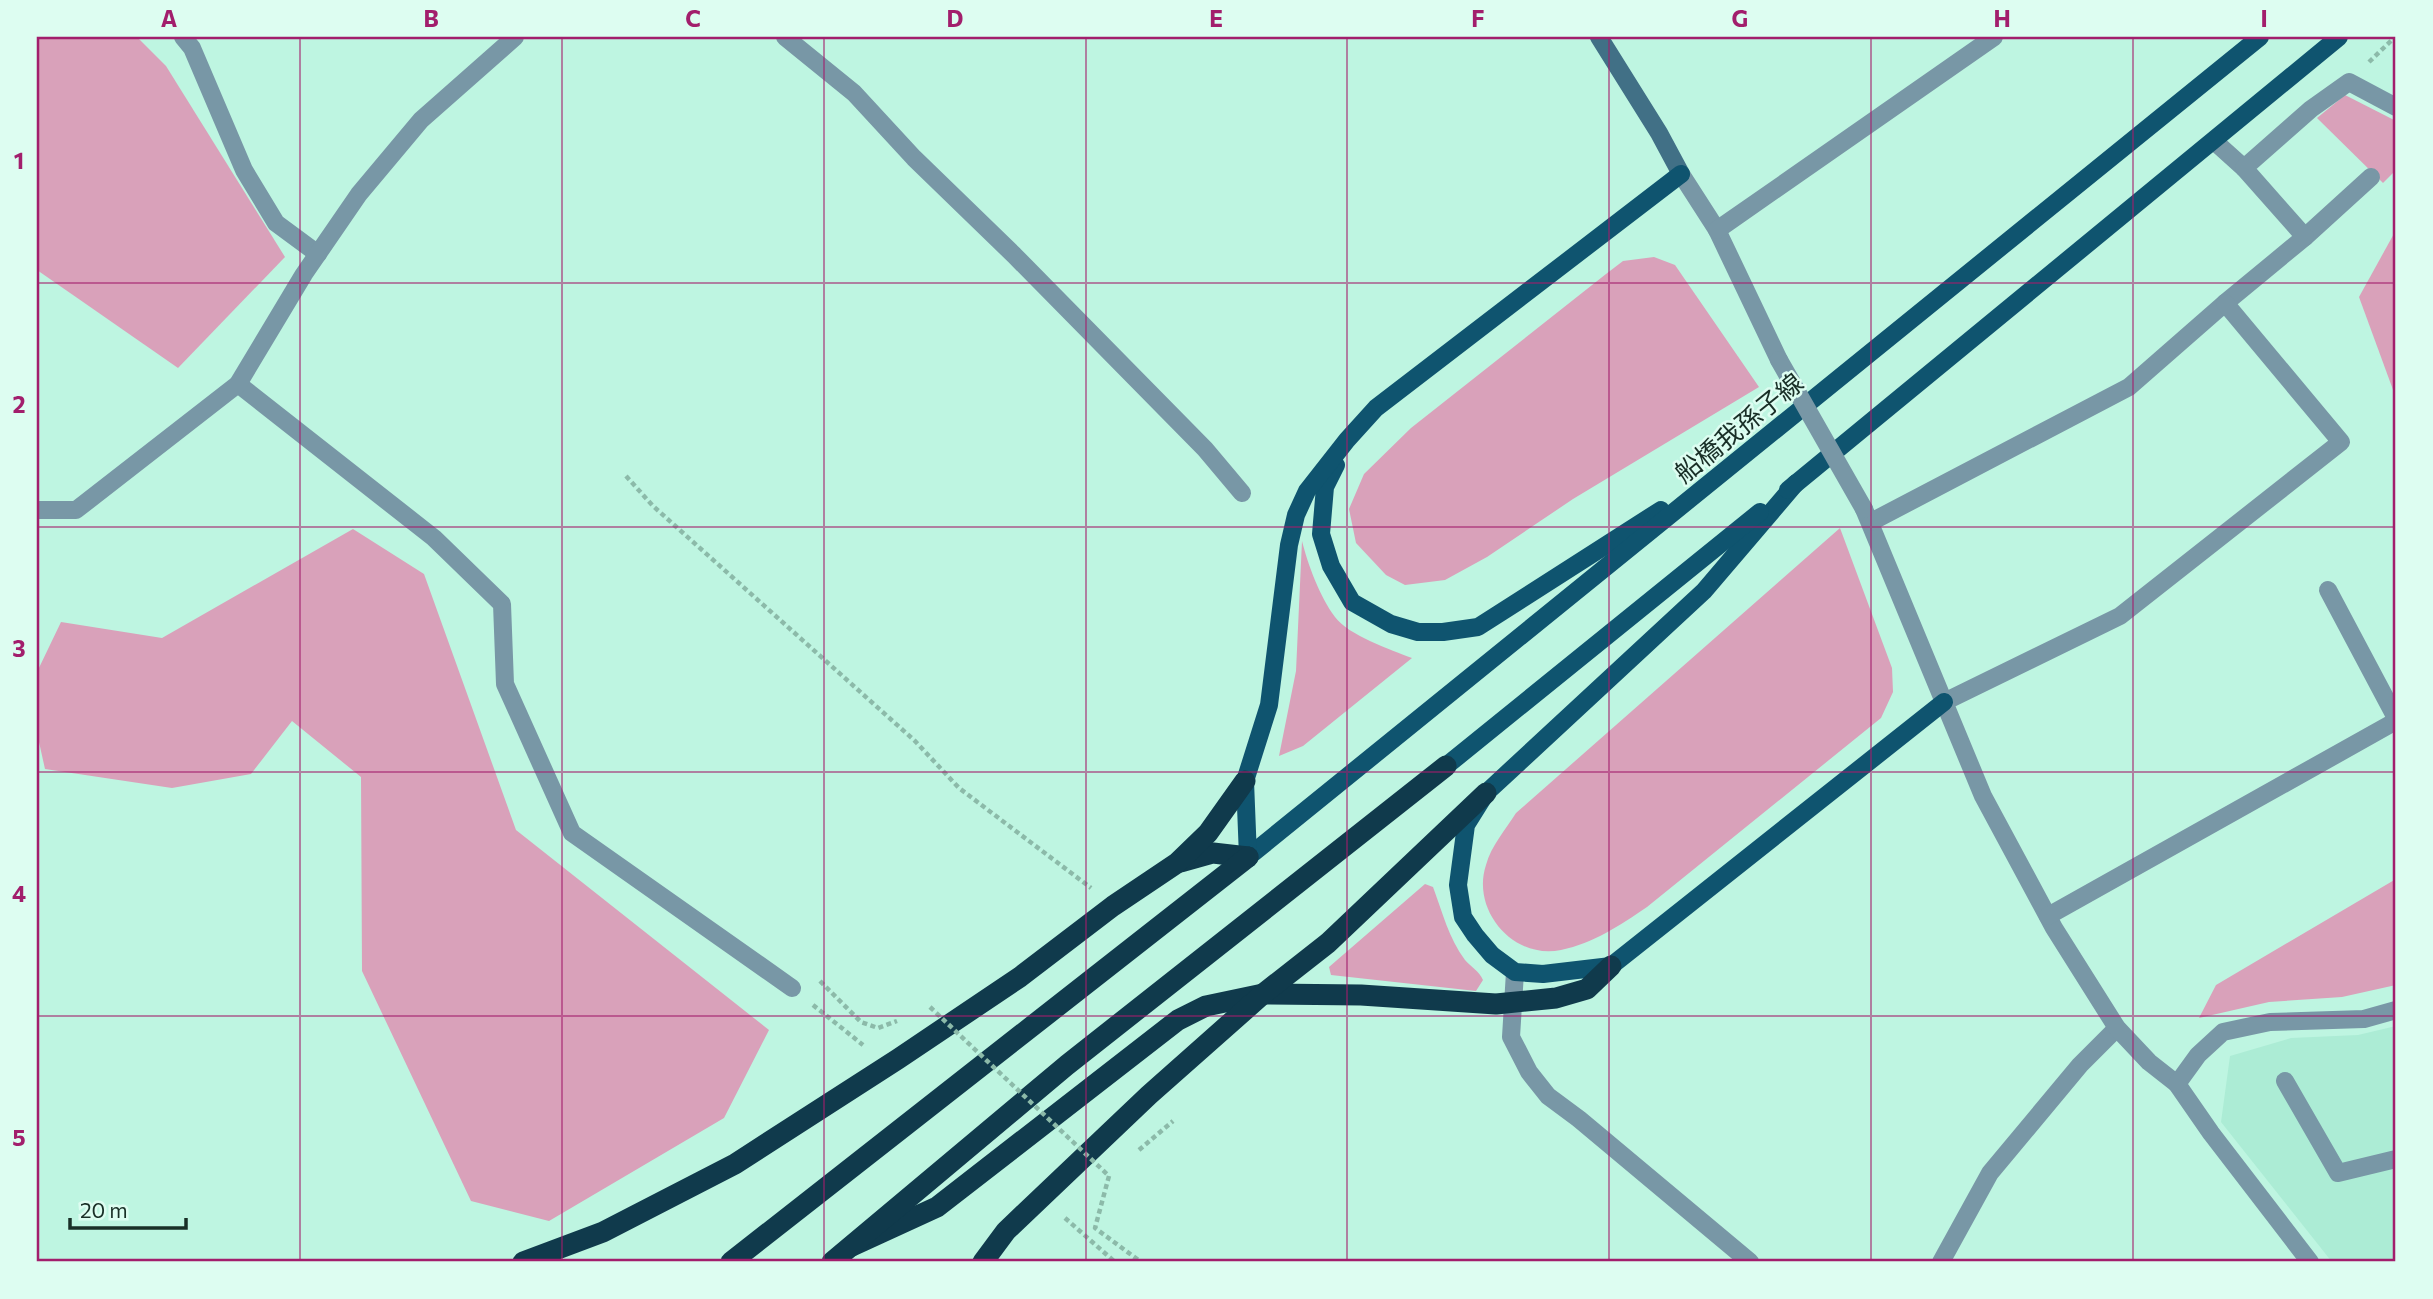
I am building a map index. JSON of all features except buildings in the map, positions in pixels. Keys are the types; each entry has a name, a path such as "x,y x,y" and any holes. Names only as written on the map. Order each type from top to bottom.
{"highway":[{"path":"832,1262 1067,1065 1446,766"},
{"path":"523,1262 603,1232 735,1164 1020,976 1177,863 1208,833 1245,781"},
{"path":"983,1262 1006,1231 1149,1095 1263,993 1328,943 1486,793"},
{"path":"1177,863 1213,853 1248,857"},
{"path":"731,1262 1248,857"},
{"path":"852,1246 937,1207 1178,1020 1206,1006 1263,993 1361,995 1496,1004 1556,998 1587,989 1611,967"}],"main road":[{"name":"船橋我孫子線","path":"1248,857 2260,37"},
{"path":"1446,766 1796,483 2339,37"},
{"path":"1248,857 1245,781 1269,705 1289,545 1296,515 1307,491 1376,408 1681,174"},
{"path":"1347,440 1325,487 1321,534 1331,566 1352,601 1391,624 1418,632 1478,627 1735,463"},
{"path":"1796,483 1704,591 1486,793 1466,825 1458,886 1463,917 1492,956 1514,972 1543,974 1611,967 1944,702"}],"street":[{"path":"183,37 192,48 244,170 276,223 318,254"},
{"path":"37,510 76,510 238,384 318,254 359,194 421,120 515,37"},
{"path":"785,37 854,93 914,158 1014,255 1205,449 1242,493"},
{"path":"1599,37 1717,230 1779,359 1867,515 1983,796 2048,916 2117,1028 2149,1062 2177,1084 2310,1262"},
{"path":"1717,230 1994,37"},
{"path":"2244,168 2311,109 2348,82 2396,107"},
{"path":"2214,141 2244,168 2305,237"},
{"path":"1867,515 2129,387 2371,177"},
{"path":"1944,702 2120,616 2341,442 2225,303"},
{"path":"238,384 434,538 502,604 505,684 572,833 792,988"},
{"path":"2048,916 2396,719 2328,590"},
{"path":"1514,972 1511,1037 1529,1072 1548,1096 1750,1262"},
{"path":"2177,1084 2198,1055 2223,1032 2270,1022 2364,1019 2396,1010"},
{"path":"1941,1262 1990,1173 2080,1065 2117,1028"},
{"path":"2284,1081 2338,1172 2396,1159"}],"path":[{"path":"626,476 653,506 915,741 959,788 1114,906"},
{"path":"823,983 861,1022 878,1028 904,1018"},
{"path":"792,988 864,1045"},
{"path":"917,1013 930,1007 1109,1176 1096,1228 1140,1262"},
{"path":"1065,1218 1115,1262"}],"shaded area":[{"path":"37,37 137,37 166,66 285,257 178,368 37,270"},
{"path":"2345,95 2396,121 2396,170 2383,183 2317,118"},
{"path":"2396,230 2396,398 2359,297"},
{"path":"1654,257 1675,265 1759,387 1573,499 1487,557 1445,580 1405,585 1386,575 1356,543 1349,509 1364,474 1411,428 1623,261"},
{"path":"1840,528 1892,668 1893,692 1881,718 1647,907 1616,927 1584,943 1561,950 1543,951 1512,939 1490,914 1483,882 1491,851 1516,813"},
{"path":"353,529 424,574 516,830 769,1030 724,1118 549,1221 471,1201 362,971 361,777 292,721 251,774 172,788 45,769 37,733 37,672 61,622 162,638"},
{"path":"1302,541 1320,590 1341,624 1371,641 1412,658 1303,746 1279,756 1296,671"},
{"path":"2396,879 2396,985 2342,997 2269,1002 2199,1018 2216,985"},
{"path":"1425,884 1433,887 1459,952 1483,980 1476,991 1331,975 1329,967"},
{"path":"2396,1026 2396,1262 2332,1262 2221,1122 2230,1056 2291,1038 2358,1035"}]}
